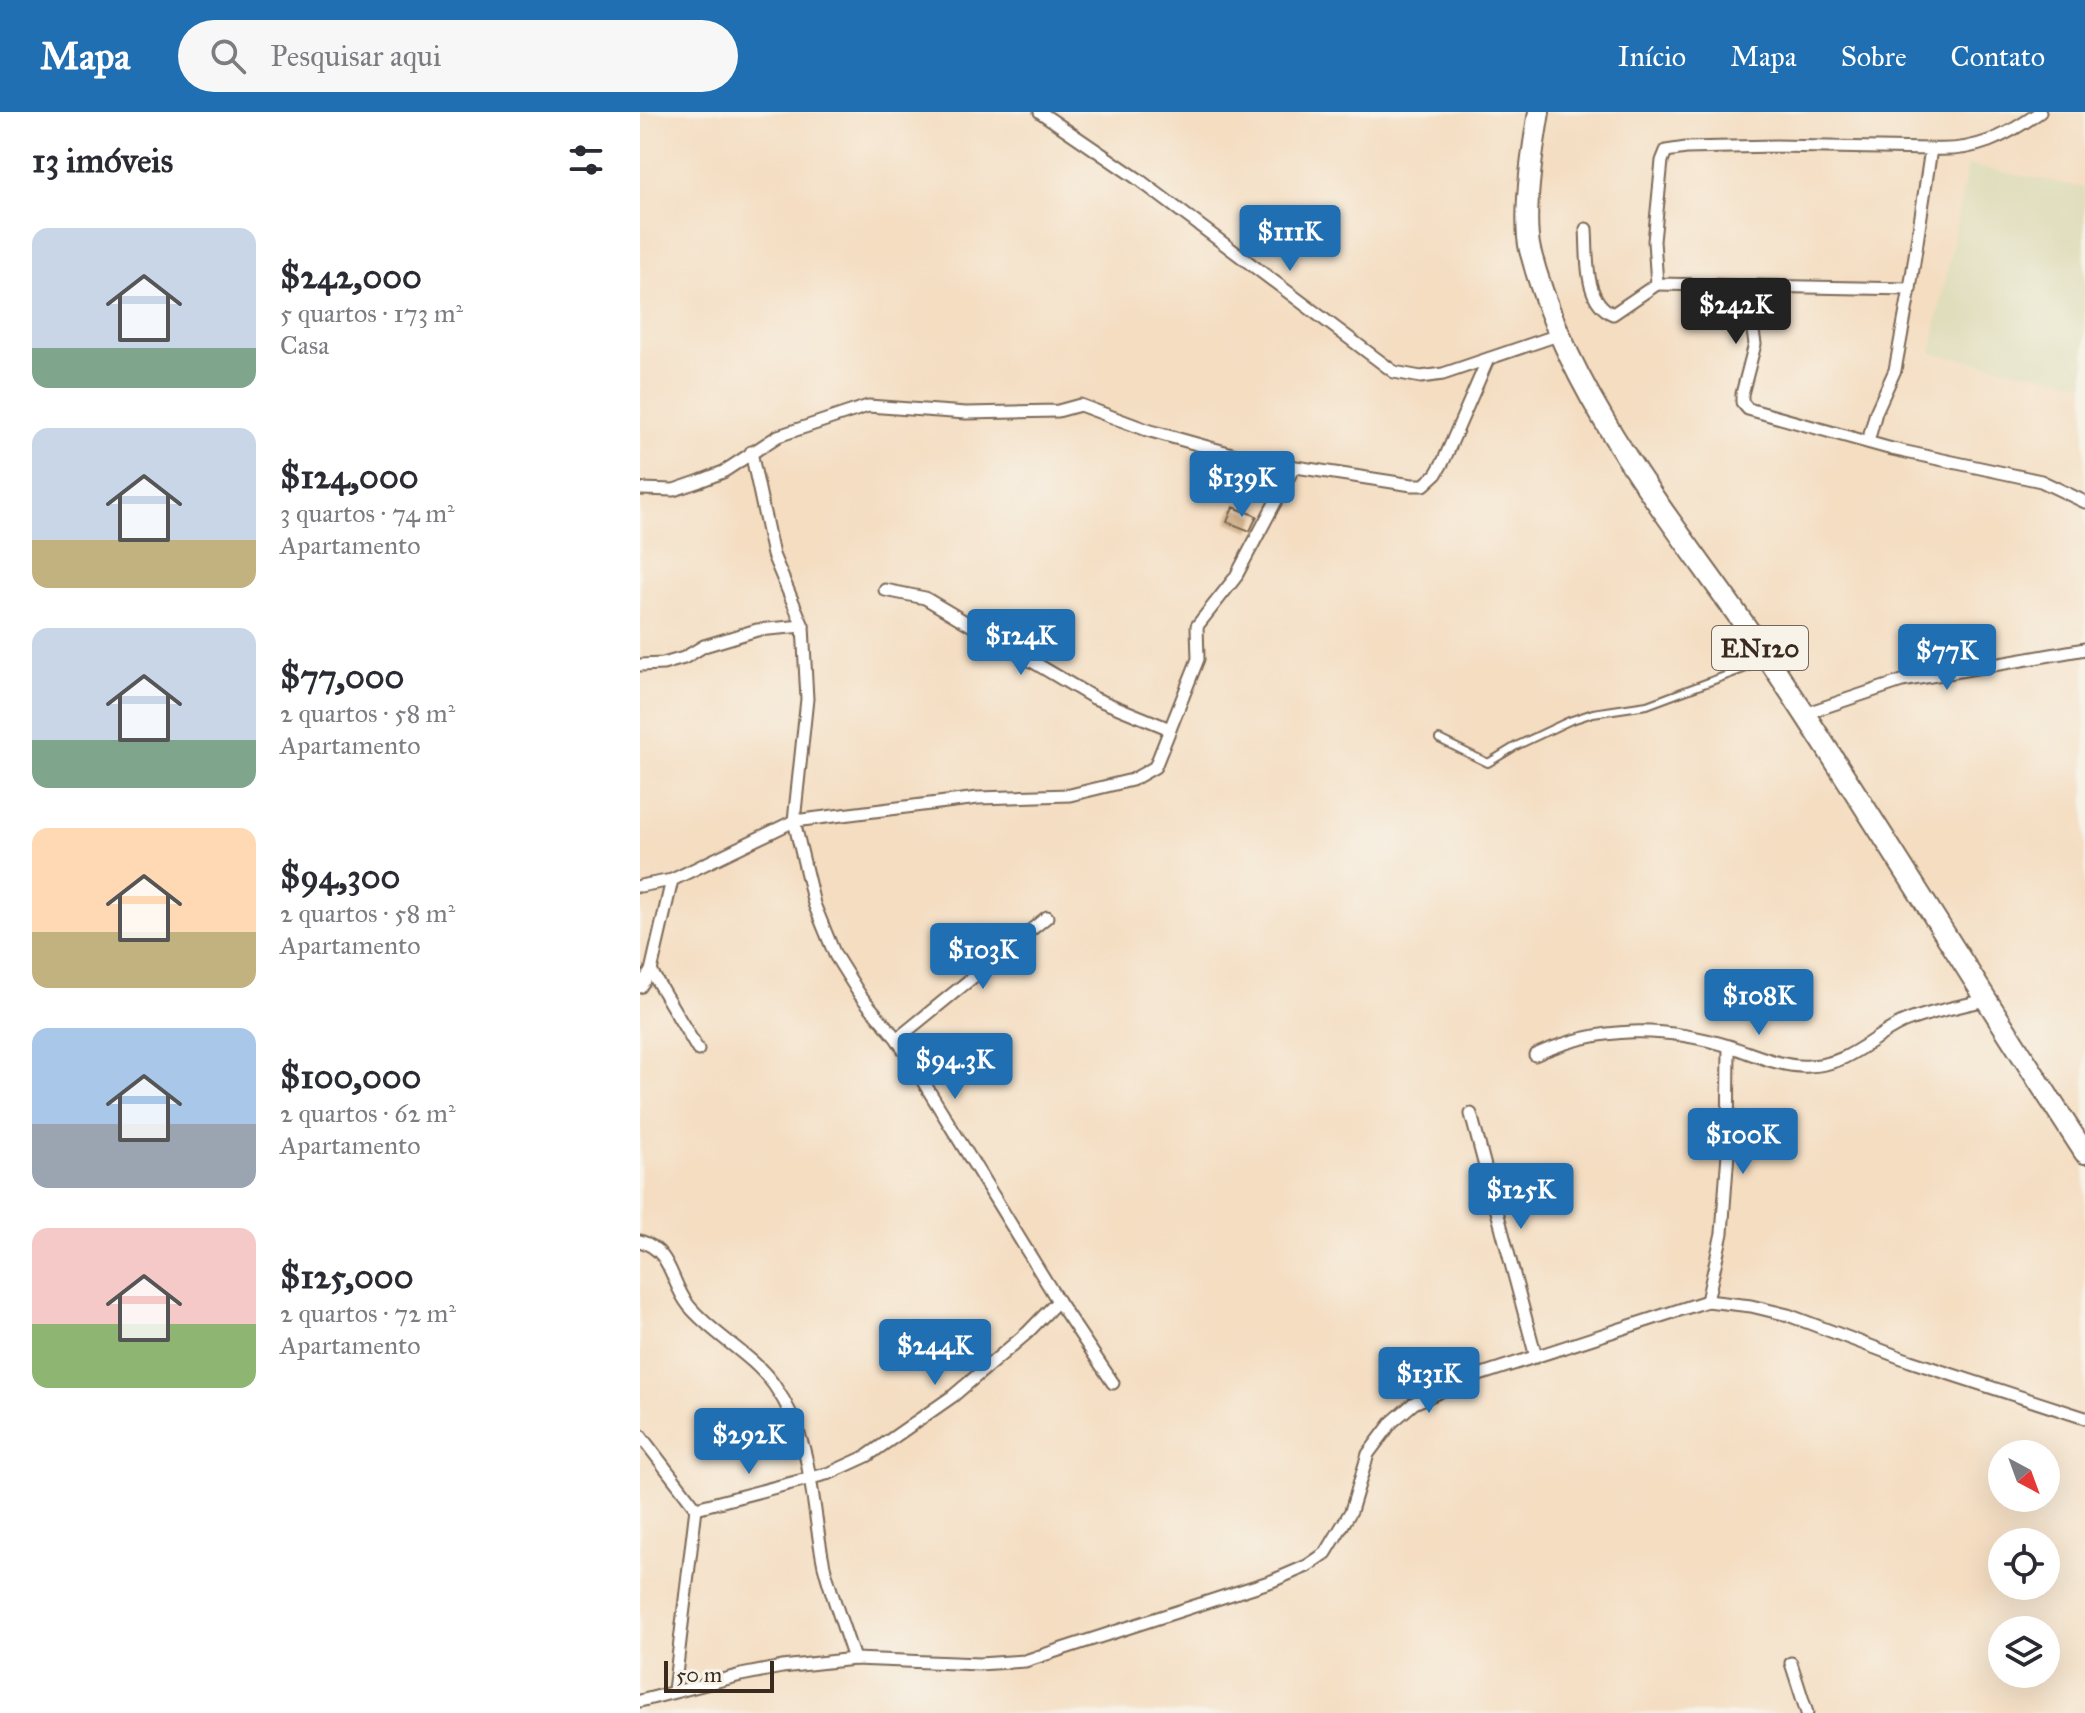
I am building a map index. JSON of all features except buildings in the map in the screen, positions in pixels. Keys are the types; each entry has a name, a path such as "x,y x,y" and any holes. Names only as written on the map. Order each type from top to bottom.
{"highway":[{"name":"EN120","path":"1539,112 1529,195 1529,247 1558,335 1589,397 1804,714 2085,1153"}],"street":[{"path":"1040,112 1138,179 1394,372 1421,377 1443,374 1558,335"},
{"path":"1657,284 1654,241 1662,161 1666,151 1776,146 1956,151 1989,142 2040,112"},
{"path":"1868,442 1876,412 1895,370 1931,149"},
{"path":"1586,229 1589,276 1594,294 1613,314 1657,284 1910,289"},
{"path":"1746,287 1755,344 1742,394 1745,406 1868,442 2041,481 2085,502"},
{"path":"640,489 674,490 723,472 778,436 868,406 966,413 1058,411 1080,405 1147,430 1257,461 1424,485 1436,474 1444,460 1488,359"},
{"path":"751,452 773,555 803,626 807,699 794,821 814,904 835,955 860,995 897,1039 1058,1301 1113,1383"},
{"path":"640,886 672,880 794,821 978,798 1070,795 1132,780 1155,767 1198,659 1197,626 1235,578 1294,467"},
{"path":"885,590 925,598 1094,698 1170,729"},
{"path":"640,665 663,664 684,658 704,646 757,630 803,626"},
{"path":"1804,714 1902,681 2085,649"},
{"path":"640,987 651,971 672,880"},
{"path":"897,1039 1047,917"},
{"path":"651,971 698,1050"},
{"path":"1535,1055 1564,1042 1645,1031 1681,1033 1804,1067 1829,1065 1849,1057 1903,1023 1985,1000"},
{"path":"1707,1301 1722,1233 1728,1153 1729,1046"},
{"path":"1471,1114 1536,1357"},
{"path":"640,1241 662,1253 689,1306 772,1382 798,1425 812,1478 817,1530 825,1569 854,1659"},
{"path":"696,1508 846,1467 904,1433 953,1396 1027,1333 1058,1301"},
{"path":"640,1701 782,1667 854,1659 979,1664 1025,1661 1259,1586 1307,1566 1326,1553 1351,1511 1368,1454 1392,1422 1414,1403 1443,1389 1707,1301 1751,1306 1788,1315 1910,1361 2085,1418"},
{"path":"640,1435 696,1508 674,1691"},
{"path":"1791,1663 1807,1713"}],"lane":[{"path":"1439,739 1488,763 1569,721 1593,713 1647,705 1768,660"}],"shaded area":[{"path":"1968,165 2085,188 2085,383 1931,353"}]}
